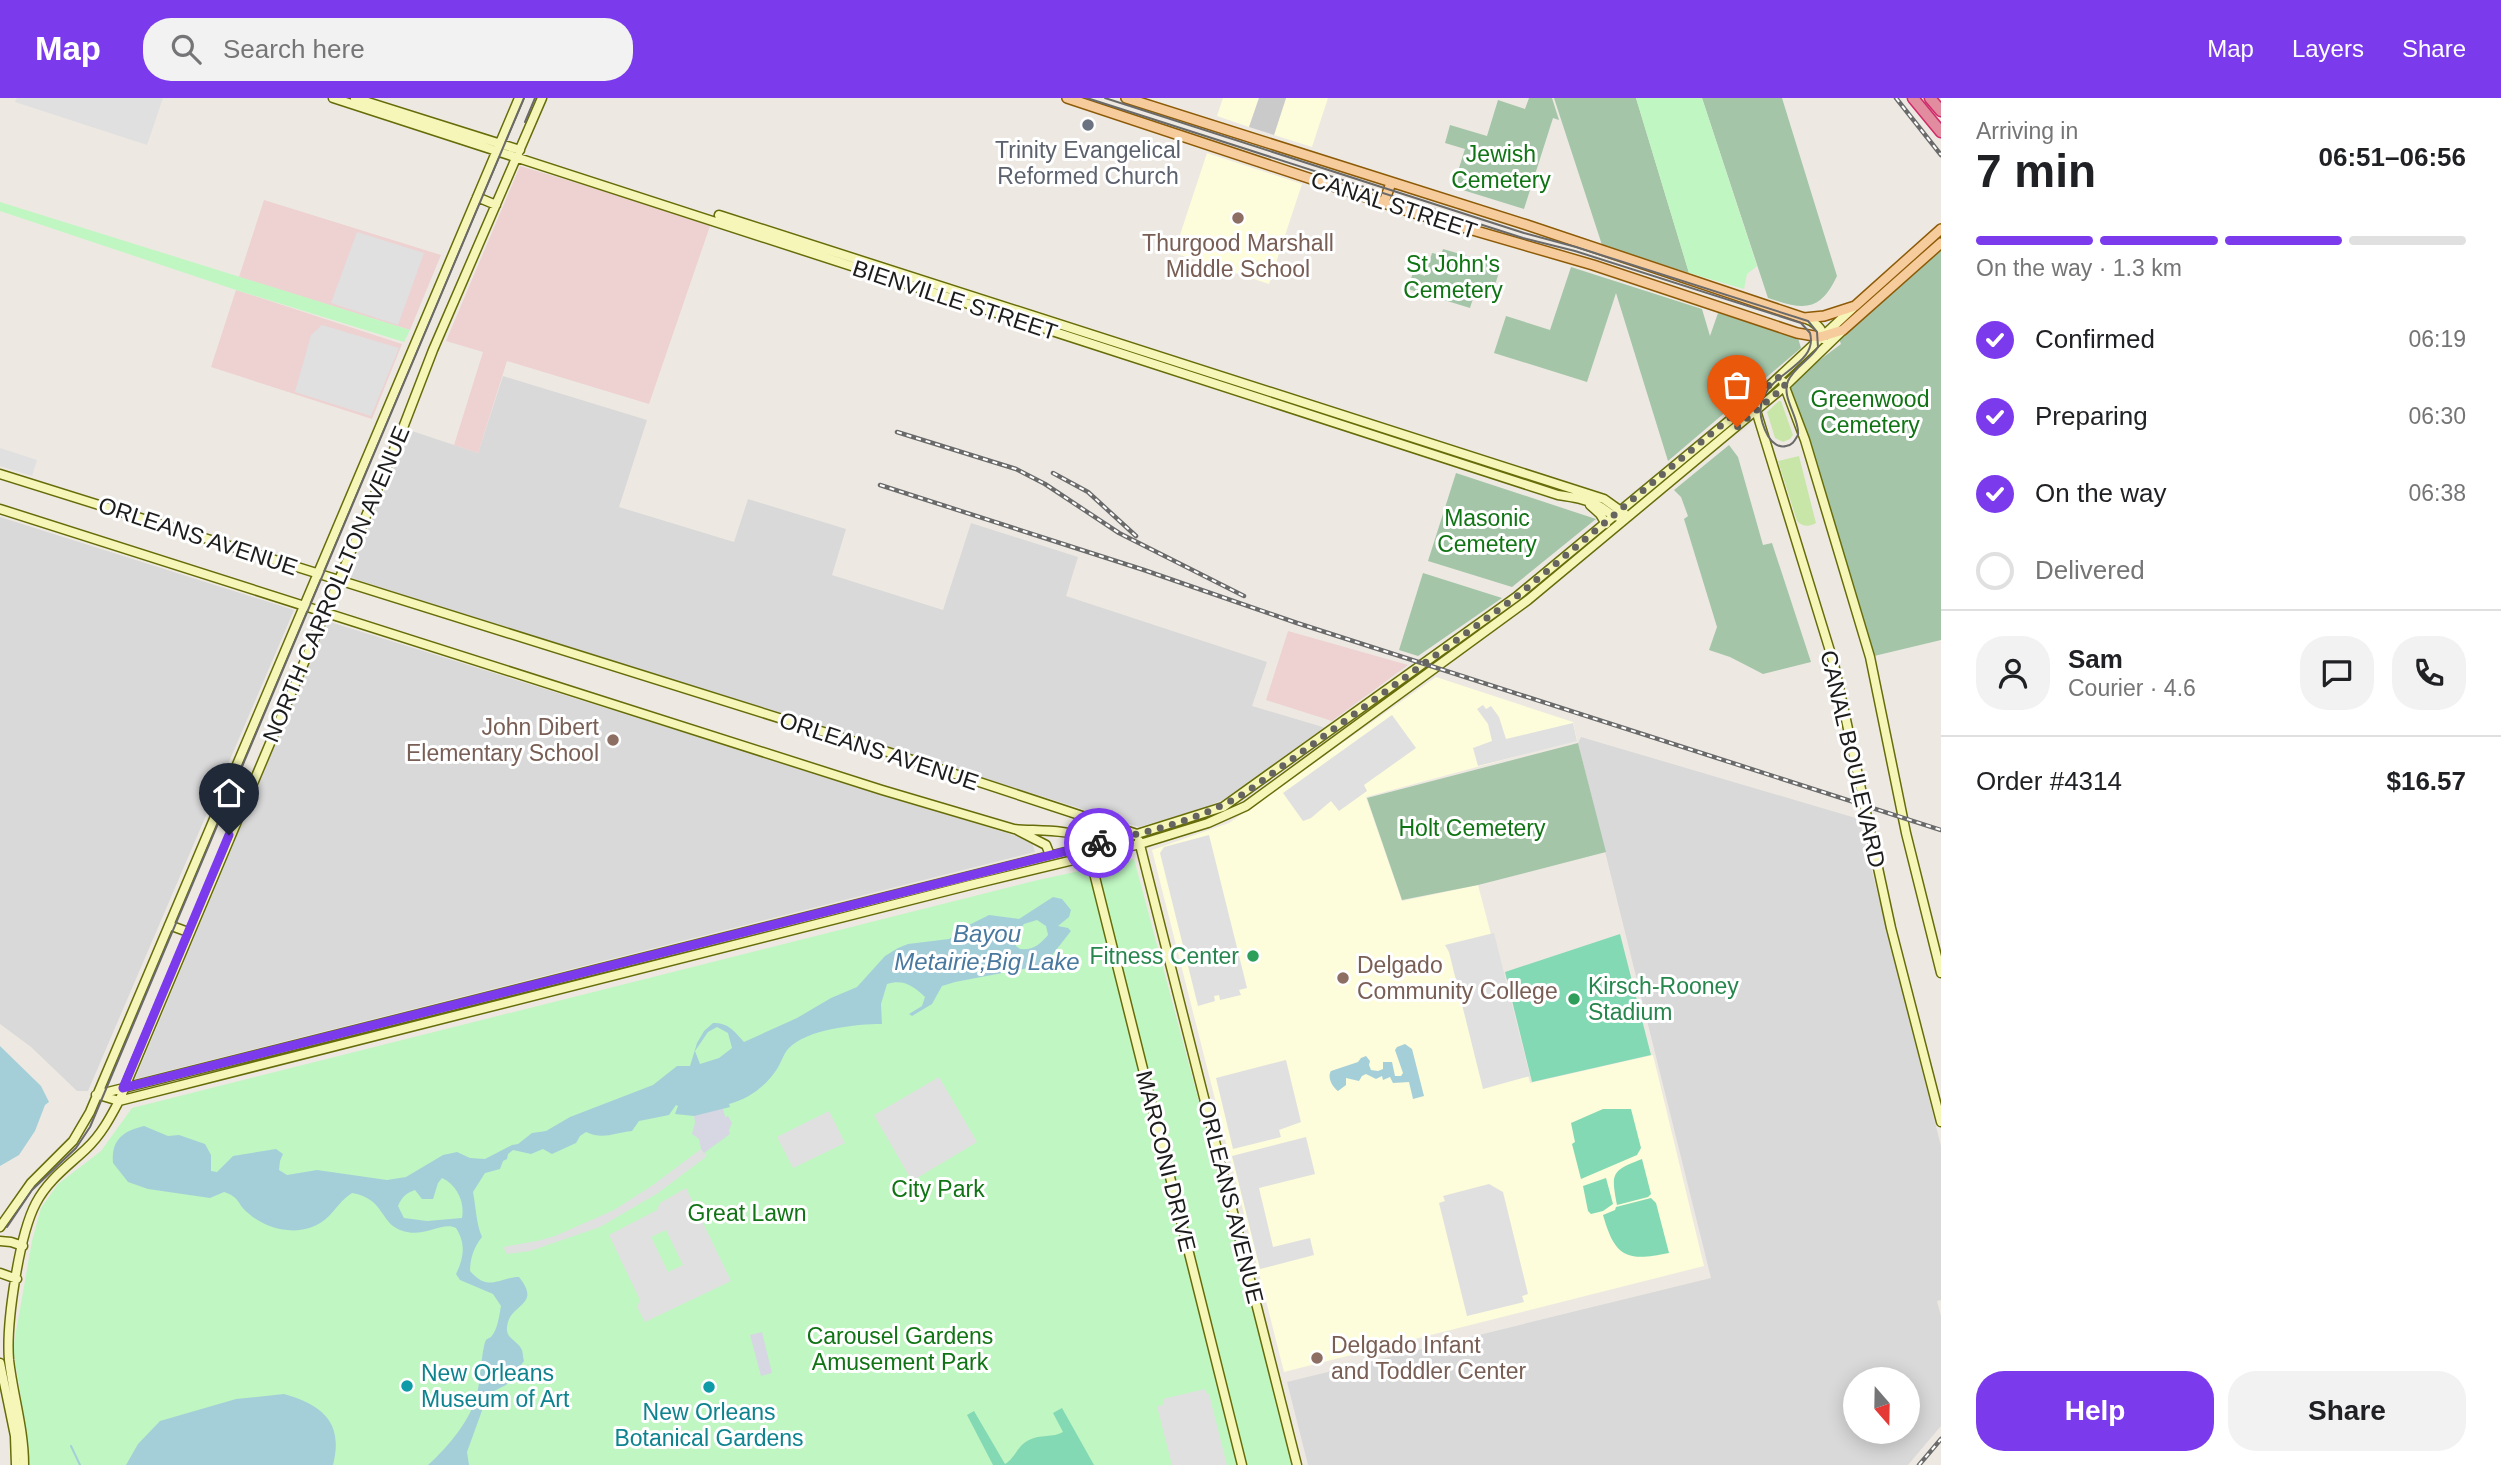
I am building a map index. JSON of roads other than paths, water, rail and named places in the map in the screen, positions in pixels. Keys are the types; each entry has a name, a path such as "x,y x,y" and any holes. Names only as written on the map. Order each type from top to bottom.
{"highway":[{"path":"1913,98 1941,132"},
{"path":"1930,98 1941,111"}],"main road":[{"name":"BIENVILLE STREET","path":"333,98 498,147"},
{"name":"BIENVILLE STREET","path":"355,98 1548,492 1578,498 1598,505 1614,517 1625,514"},
{"name":"NORTH CARROLLTON AVENUE","path":"0,1227 21,1195 83,1126 306,606 519,98"},
{"name":"NORTH CARROLLTON AVENUE","path":"24,1465 23,1433 8,1343 29,1221 44,1191 100,1134 119,1101 188,932 401,433 433,350 542,98"},
{"name":"CANAL STREET","path":"1067,98 1520,245 1593,265 1797,332 1822,336"},
{"name":"CANAL STREET","path":"1126,98 1804,318 1824,316 1855,306"},
{"path":"1151,126 1156,108"},
{"path":"1384,202 1391,183"},
{"path":"477,197 496,205"},
{"name":"BIENVILLE STREET","path":"719,215 1604,499 1625,514"},
{"path":"96,1095 119,1101 1028,870 1140,845 1208,823 1246,806 1528,600 1754,400 1941,229"},
{"path":"1625,514 1785,386 1941,243"},
{"path":"1714,305 1720,290"},
{"path":"1804,318 1812,321 1822,336 1818,355"},
{"path":"1822,336 1843,330"},
{"path":"1797,332 1805,339 1804,352"},
{"path":"416,343 433,350"},
{"name":"CANAL BOULEVARD","path":"1780,376 1805,440 1870,657 1906,833 1941,973"},
{"name":"CANAL BOULEVARD","path":"1754,400 1755,411 1833,664 1888,916 1941,1122"},
{"name":"ORLEANS AVENUE","path":"0,474 894,754 1133,835 1140,845 1297,1465"},
{"name":"BIENVILLE STREET","path":"1578,498 1597,510 1606,524"},
{"name":"ORLEANS AVENUE","path":"0,509 454,652 566,691 1014,829 1035,832 1071,831 1081,836 1087,846"},
{"path":"96,1095 1133,835 1202,815 1223,807 1248,791 1516,597 1614,517"},
{"path":"1014,829 1046,845 1050,855"},
{"path":"1090,857 1133,835"},
{"path":"1087,846 1090,857"},
{"name":"MARCONI DRIVE","path":"1090,857 1242,1465"},
{"path":"169,925 188,932"},
{"path":"0,1214 21,1195"},
{"path":"0,1241 10,1241 23,1246"},
{"path":"0,1273 17,1279"},
{"path":"0,1363 13,1425 16,1465"}],"water":[{"name":"Bayou Metairie;Big Lake","path":"1053,897 1062,899 1071,910 1069,917 1058,926 1071,931 1049,959 1039,966 942,986 932,1004 912,1016 909,1014 922,1006 925,997 908,984 887,984 881,1004 882,1024 832,1029 796,1042 786,1051 768,1081 750,1095 729,1104 730,1107 694,1116 675,1114 676,1105 669,1115 639,1121 632,1131 603,1136 586,1132 576,1143 552,1154 543,1149 531,1154 513,1150 500,1169 485,1173 473,1192 482,1237 473,1253 470,1271 477,1278 489,1283 519,1277 525,1287 526,1300 513,1314 507,1328 508,1335 522,1350 524,1361 506,1385 488,1394 467,1452 469,1465 428,1465 450,1442 474,1404 486,1340 495,1330 501,1306 493,1294 460,1280 456,1274 463,1251 456,1228 445,1226 411,1233 403,1231 395,1228 371,1200 352,1193 329,1216 310,1228 277,1229 257,1220 229,1194 224,1192 210,1198 148,1189 128,1182 113,1163 114,1148 120,1138 144,1126 168,1136 179,1135 205,1144 211,1155 211,1171 217,1172 233,1156 276,1149 283,1154 279,1170 287,1175 317,1170 387,1180 406,1177 443,1155 457,1152 470,1158 485,1159 518,1144 532,1133 546,1131 570,1117 653,1085 677,1066 690,1066 697,1043 713,1023 727,1026 744,1042 857,987 885,956 898,948 908,944 949,939 989,915 1019,919","holes":["1037,920 1046,926 1048,935 1036,946 1020,949 1016,946 1014,936 1024,924","717,1027 728,1033 732,1048 719,1058 700,1064 695,1051 708,1032","442,1178 456,1190 462,1206 462,1218 427,1221 404,1218 398,1206 401,1200 415,1190 422,1199 433,1199"]},
{"path":"1405,1044 1412,1049 1424,1096 1413,1099 1409,1082 1393,1083 1390,1077 1383,1080 1382,1076 1376,1079 1366,1074 1359,1081 1346,1078 1346,1085 1338,1091 1332,1084 1331,1071 1358,1062 1366,1056 1371,1070 1378,1071 1383,1069 1383,1062 1392,1062 1395,1076 1401,1076 1403,1073 1395,1050"},
{"path":"0,1046 41,1086 49,1102 45,1105 35,1131 19,1155 0,1166"},
{"path":"284,1394 309,1404 327,1418 335,1437 333,1465 126,1465 138,1444 160,1421 236,1399"}],"waterway":[{"path":"71,1446 80,1465"}],"tram line":[{"path":"7,1227 32,1190 76,1148 90,1127 524,98"},
{"path":"525,122 535,98"},
{"path":"1087,98 1523,238 1575,251 1801,323 1810,333 1810,347 1803,358 1770,387 1762,400 1761,416 1768,436 1776,444 1788,445 1794,442 1798,435 1787,388 1794,372 1818,347 1817,332 1808,321 1105,98"}],"railway":[{"path":"1896,98 1941,155"},
{"path":"897,432 1016,469 1045,484 1119,533 1244,596"},
{"path":"1053,473 1088,492 1136,536"},
{"path":"880,485 1144,570 1297,623 1941,830"},
{"path":"1919,1465 1941,1439"}],"place":[{"name":"Trinity Evangelical Reformed Church","path":"1088,125"},
{"name":"Thurgood Marshall Middle School","path":"1238,218"},
{"name":"John Dibert Elementary School","path":"613,740"},
{"name":"Fitness Center","path":"1253,956"},
{"name":"Delgado Community College","path":"1343,978"},
{"name":"Kirsch-Rooney Stadium","path":"1574,999"},
{"name":"Delgado Infant and Toddler Center","path":"1317,1358"},
{"name":"New Orleans Museum of Art","path":"407,1386"},
{"name":"New Orleans Botanical Gardens","path":"709,1387"}],"park label":[{"name":"Jewish Cemetery","path":"1501,167"},
{"name":"St John's Cemetery","path":"1453,277"},
{"name":"Greenwood Cemetery","path":"1870,412"},
{"name":"Masonic Cemetery","path":"1487,531"},
{"name":"Holt Cemetery","path":"1472,828"},
{"name":"City Park","path":"938,1189"},
{"name":"Great Lawn","path":"747,1213"},
{"name":"Carousel Gardens Amusement Park","path":"900,1349"}]}
